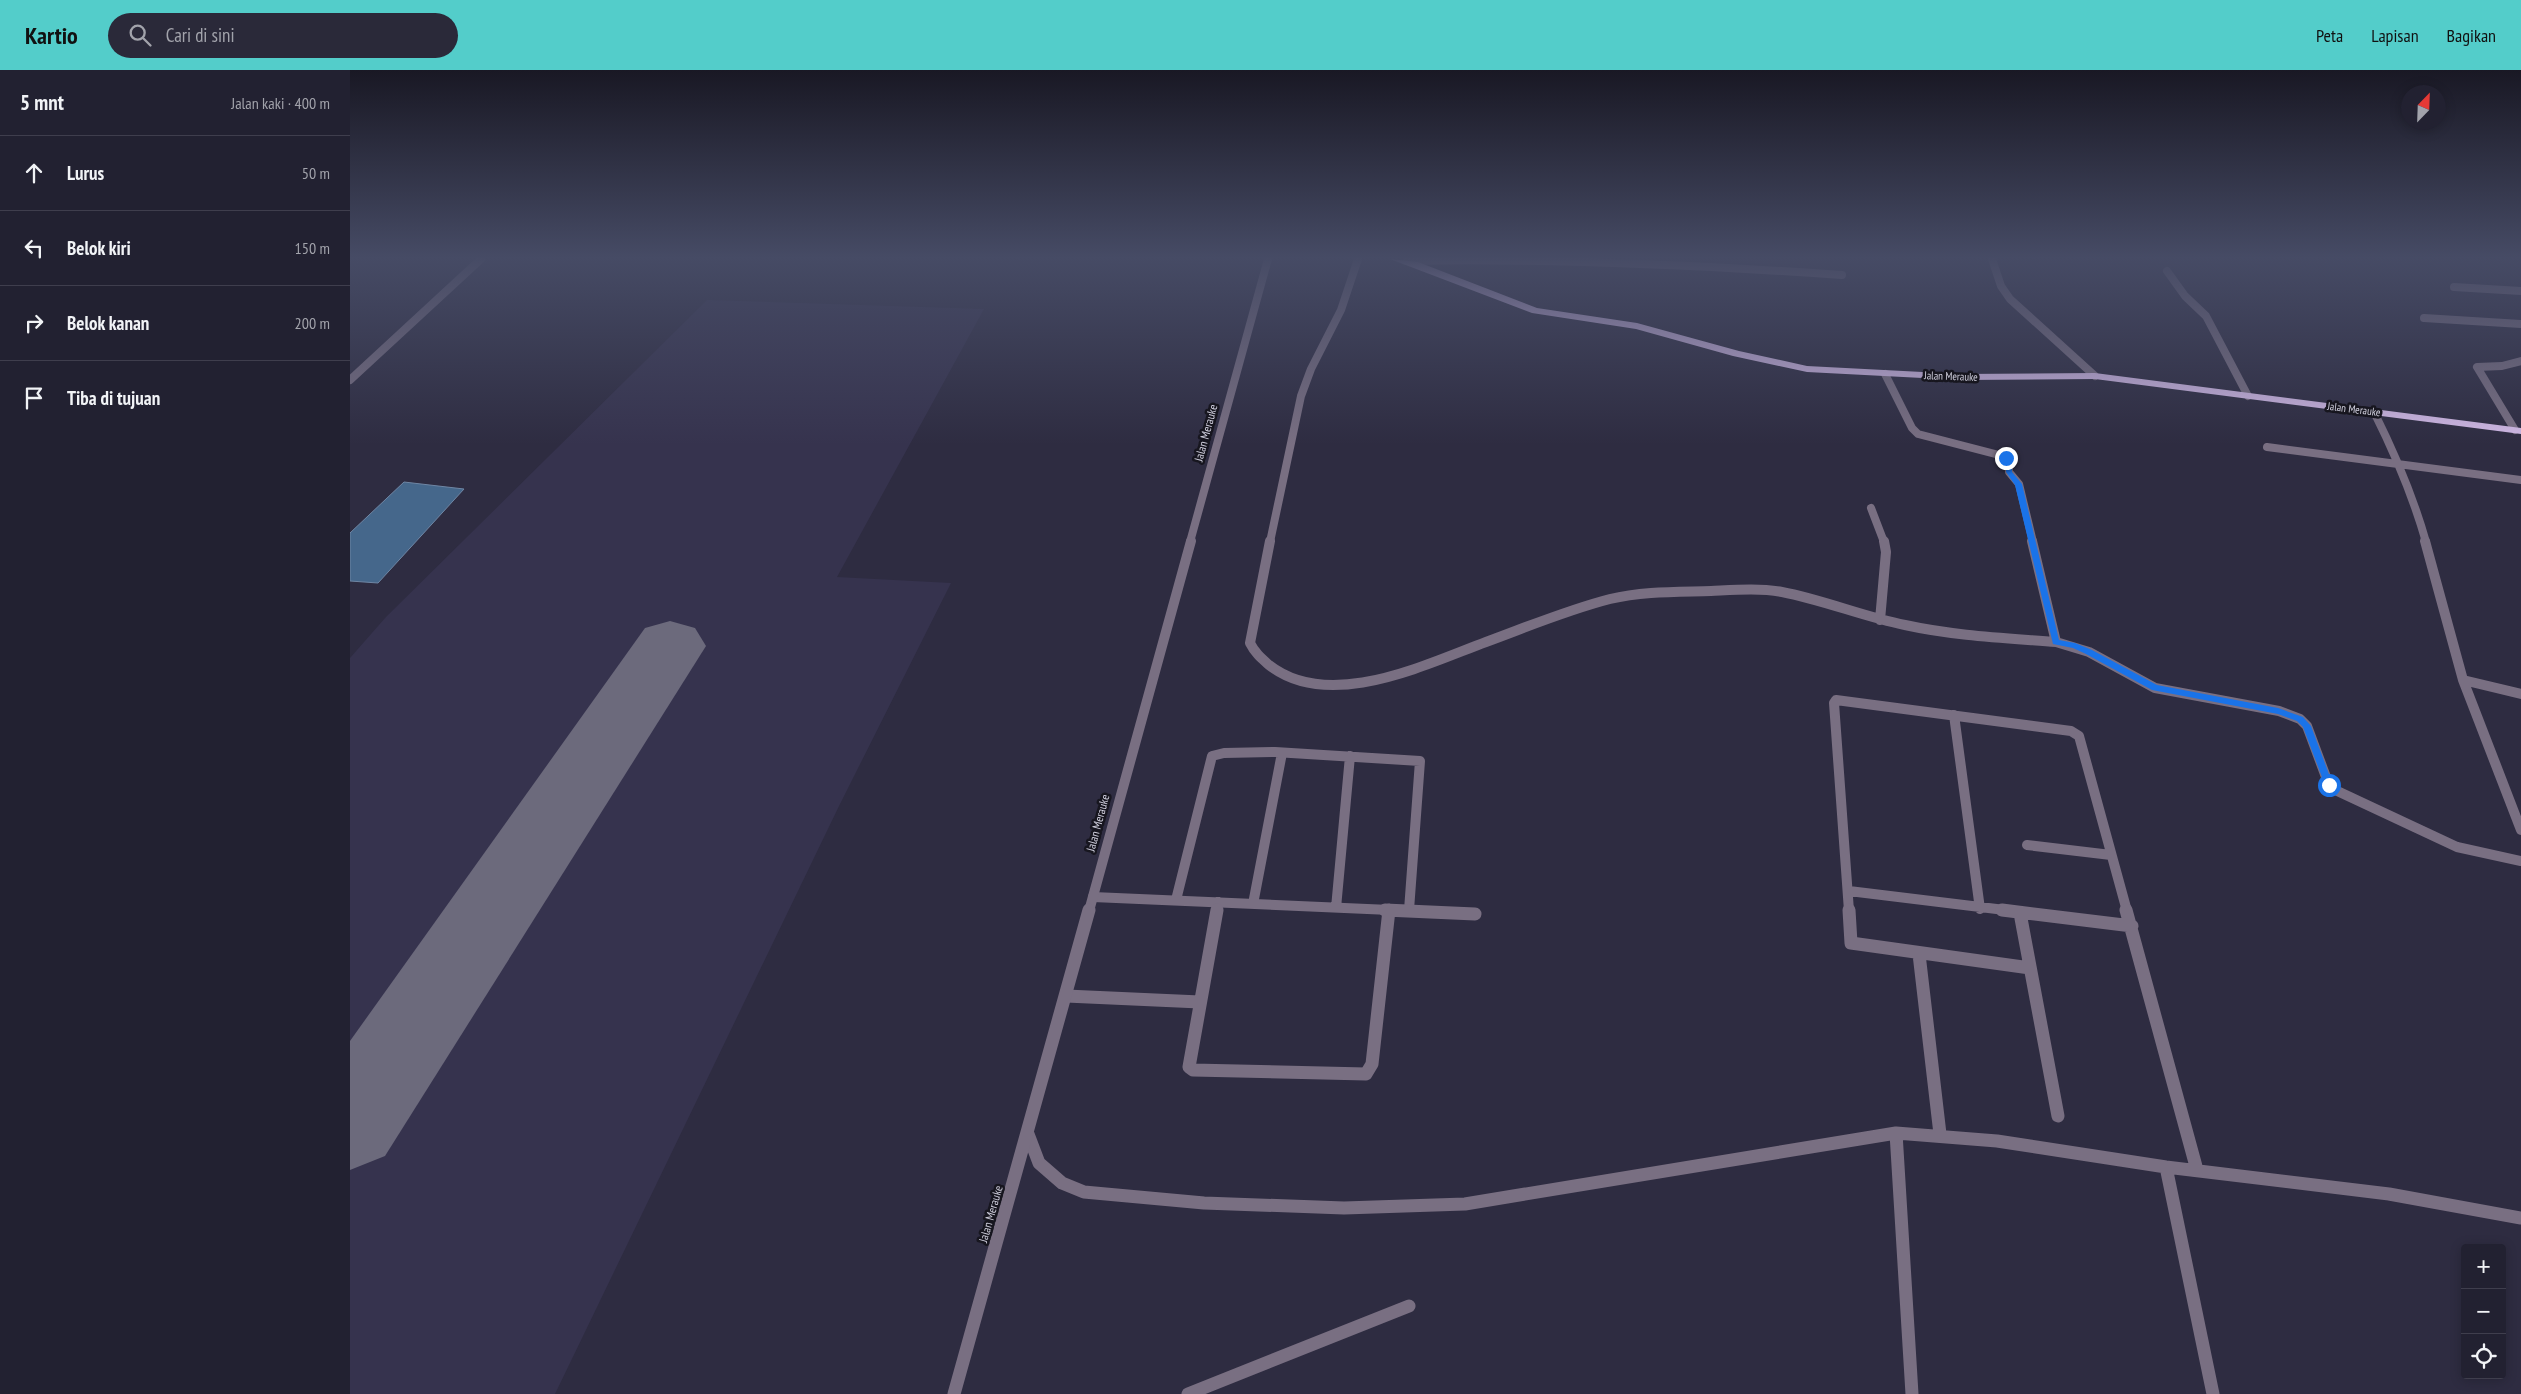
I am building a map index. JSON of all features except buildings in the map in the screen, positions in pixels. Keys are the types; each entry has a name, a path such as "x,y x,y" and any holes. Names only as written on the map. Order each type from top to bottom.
{"highway":[{"name":"Jalan Merauke","path":"1600,321 1637,326 1737,354 1793,367 1822,371 1961,377 2095,376 2518,430"}],"street":[{"path":"350,380 414,321"},
{"name":"Jalan Merauke","path":"954,1394 1028,1134 1251,321"},
{"path":"1335,321 1311,369 1301,396 1260,584 1250,643 1260,658 1280,673 1301,682 1324,685 1363,682 1399,674 1558,615 1635,594 1746,590 1782,592 1880,620 1975,636 2056,642 2075,646 2155,688 2278,711 2294,716 2307,726 2329,785 2336,792 2457,847 2521,861"},
{"path":"2034,321 2095,376"},
{"path":"2209,321 2248,396"},
{"path":"2469,321 2521,324"},
{"path":"2518,430 2477,367 2502,366 2521,361"},
{"path":"1885,374 1912,428 1918,434 2003,456 2008,460 2009,472 2019,484 2056,642"},
{"path":"2374,412 2399,463 2418,513 2463,680 2521,830"},
{"path":"2267,447 2521,480"},
{"path":"1871,508 1882,532 1886,552 1880,620"},
{"path":"2463,680 2521,694"},
{"path":"2030,968 1851,943 1835,701 1842,699 2071,731 2080,736 2197,1170"},
{"path":"1954,715 1980,909"},
{"path":"1176,900 1212,756 1222,752 1282,753 1416,759 1421,762 1409,910"},
{"path":"1253,904 1282,753"},
{"path":"1336,908 1350,756"},
{"path":"2027,845 2111,855"},
{"path":"1849,891 1980,909 2132,926"},
{"path":"1093,897 1475,914"},
{"path":"1218,902 1190,1069 1366,1074 1372,1064 1389,910"},
{"path":"2020,913 2058,1116"},
{"path":"1919,954 1940,1134"},
{"path":"1066,996 1200,1002"},
{"path":"1028,1134 1039,1163 1062,1183 1084,1192 1204,1203 1344,1208 1464,1204 1896,1133 1940,1134 2166,1167 2387,1194 2521,1218"},
{"path":"1896,1133 1912,1394"},
{"path":"2166,1167 2213,1394"},
{"path":"1188,1394 1201,1387 1409,1306"}],"shaded area":[{"path":"686,321 978,321 837,577 951,583 840,804 555,1394 350,1394 350,658 386,617"}],"water":[{"path":"404,482 464,489 378,583 350,581 350,533"}],"runway":[{"path":"350,1123 670,646"}],"route":[{"path":"2006,458 2009,462 2009,472 2019,484 2056,642 2075,646 2089,652 2155,688 2278,711 2300,719 2307,726 2329,785"}]}
